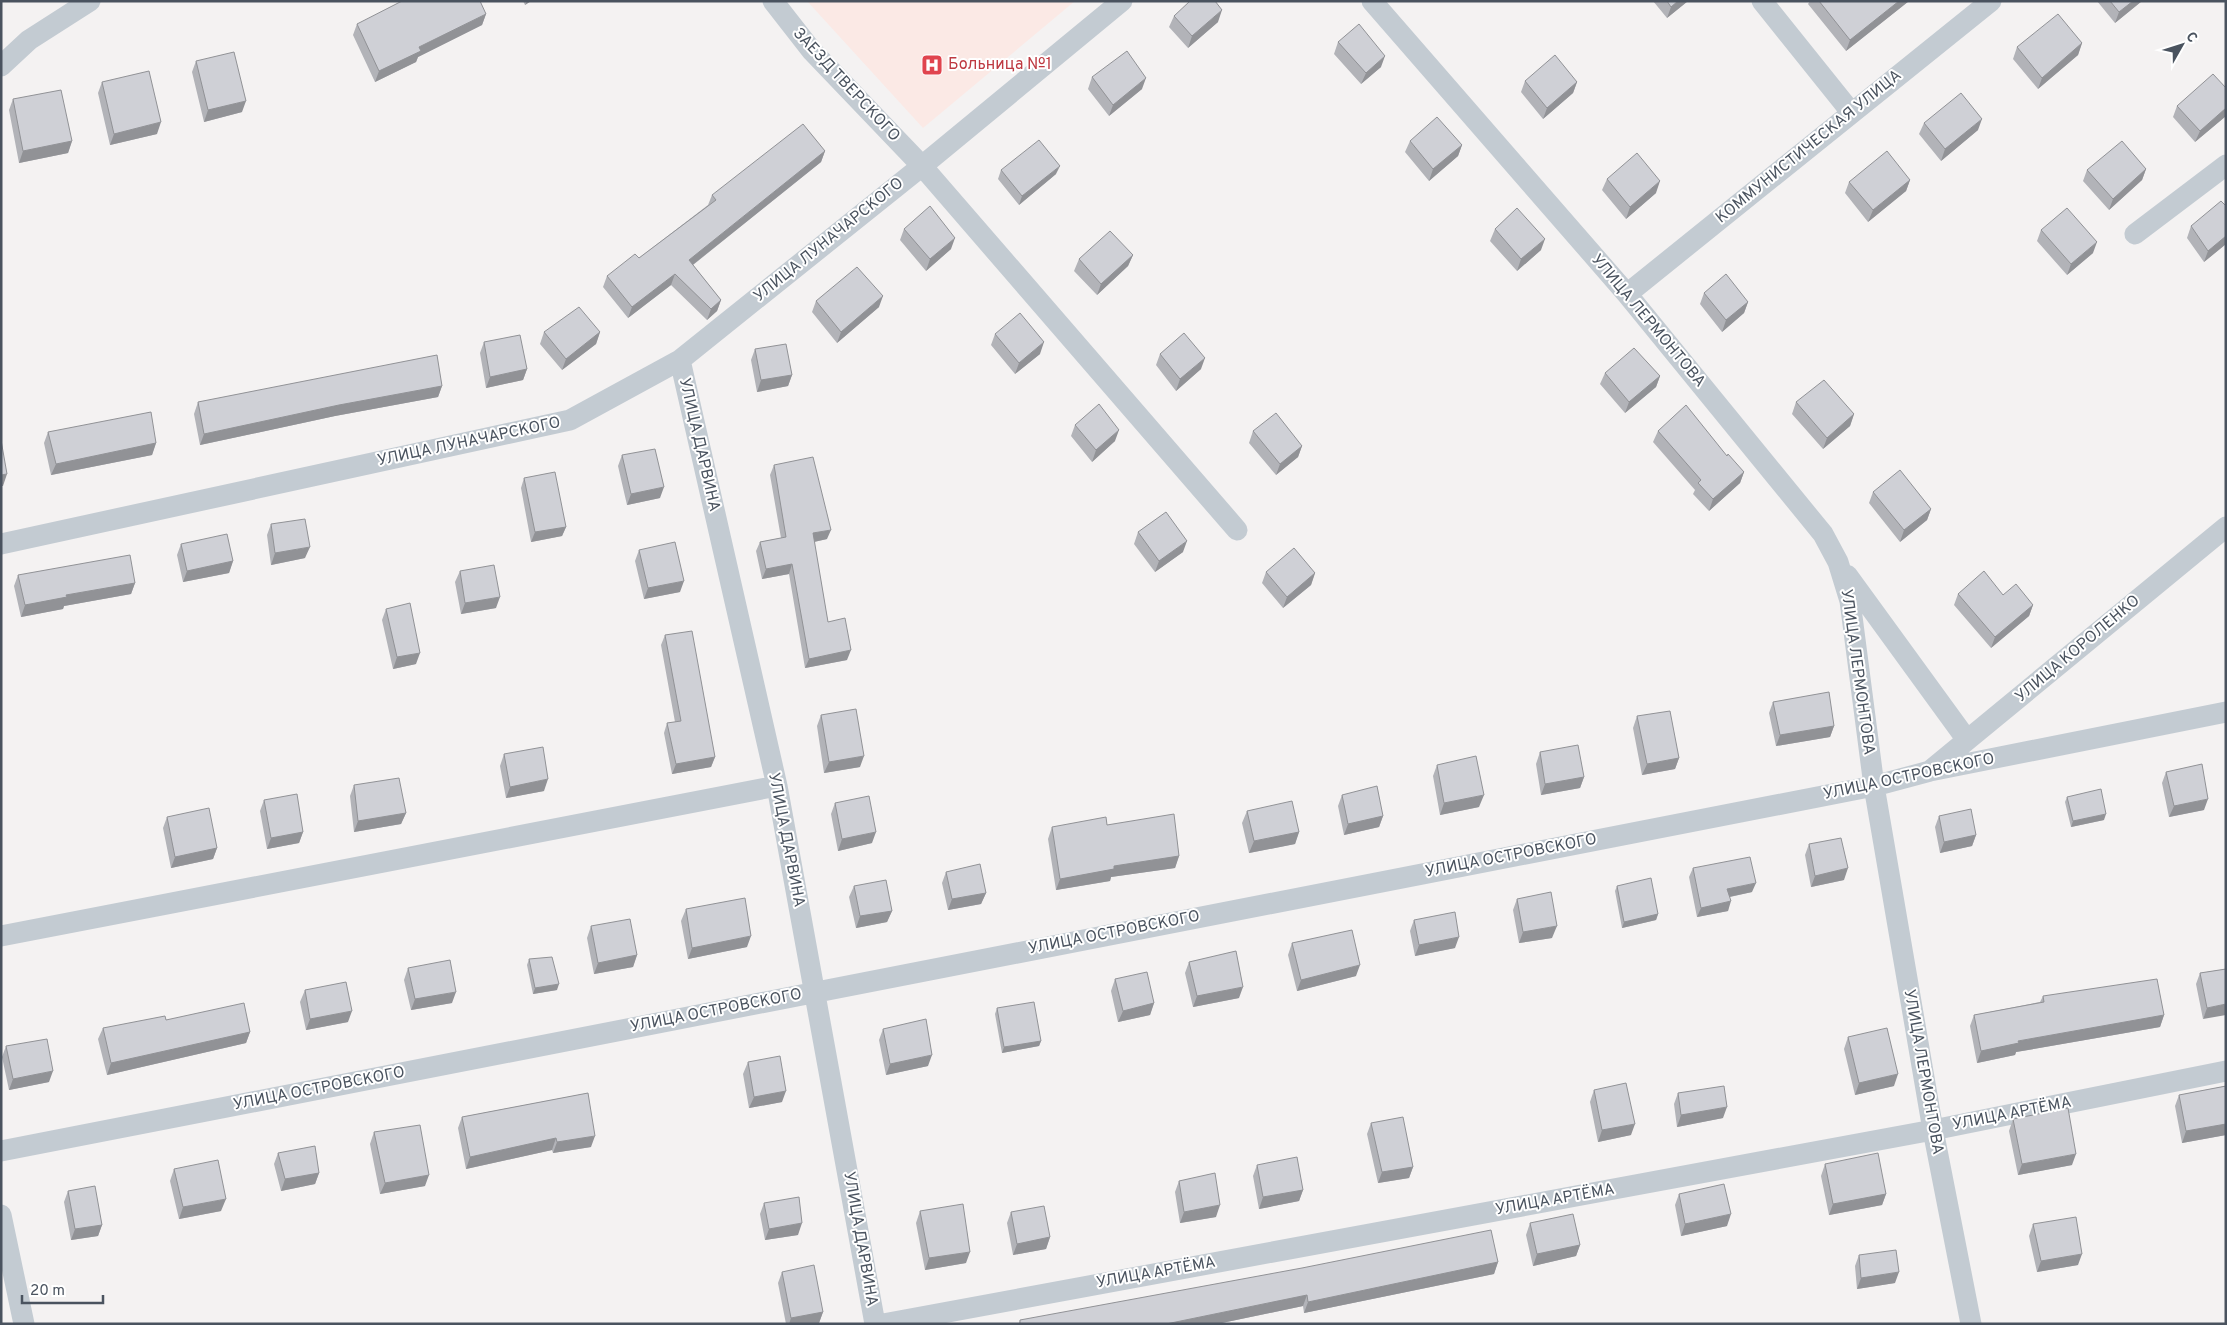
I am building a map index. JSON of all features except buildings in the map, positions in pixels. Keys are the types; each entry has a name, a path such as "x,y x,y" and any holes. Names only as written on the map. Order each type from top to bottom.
{"street":[{"path":"1,66 29,40 90,1"},
{"name":"ЗАЕЗД ТВЕРСКОГО","path":"773,1 812,51 922,166"},
{"name":"УЛИЦА ЛУНАЧАРСКОГО","path":"1,544 570,420 680,360 922,166 1122,1"},
{"name":"УЛИЦА ЛЕРМОНТОВА","path":"1372,1 1627,294 1822,534 1838,562 1850,601 1874,786 1933,1130 1971,1324"},
{"path":"1762,1 1851,112"},
{"name":"КОММУНИСТИЧЕСКАЯ УЛИЦА","path":"1627,294 1991,1"},
{"path":"2135,234 2226,165"},
{"path":"922,166 1237,530"},
{"name":"УЛИЦА ДАРВИНА","path":"680,360 777,786 875,1324"},
{"name":"УЛИЦА КОРОЛЕНКО","path":"1930,771 2226,527"},
{"path":"1838,562 1968,740"},
{"name":"УЛИЦА ОСТРОВСКОГО","path":"1,1151 1874,786 1930,771 2226,712"},
{"path":"1,936 777,786"},
{"name":"УЛИЦА АРТЁМА","path":"883,1324 1933,1130 2226,1071"},
{"path":"1,1215 24,1324"}],"shaded area":[{"name":"Больница №1","path":"807,1 1075,1 923,128"}],"place":[{"name":"Больница №1","path":"932,65"}]}
